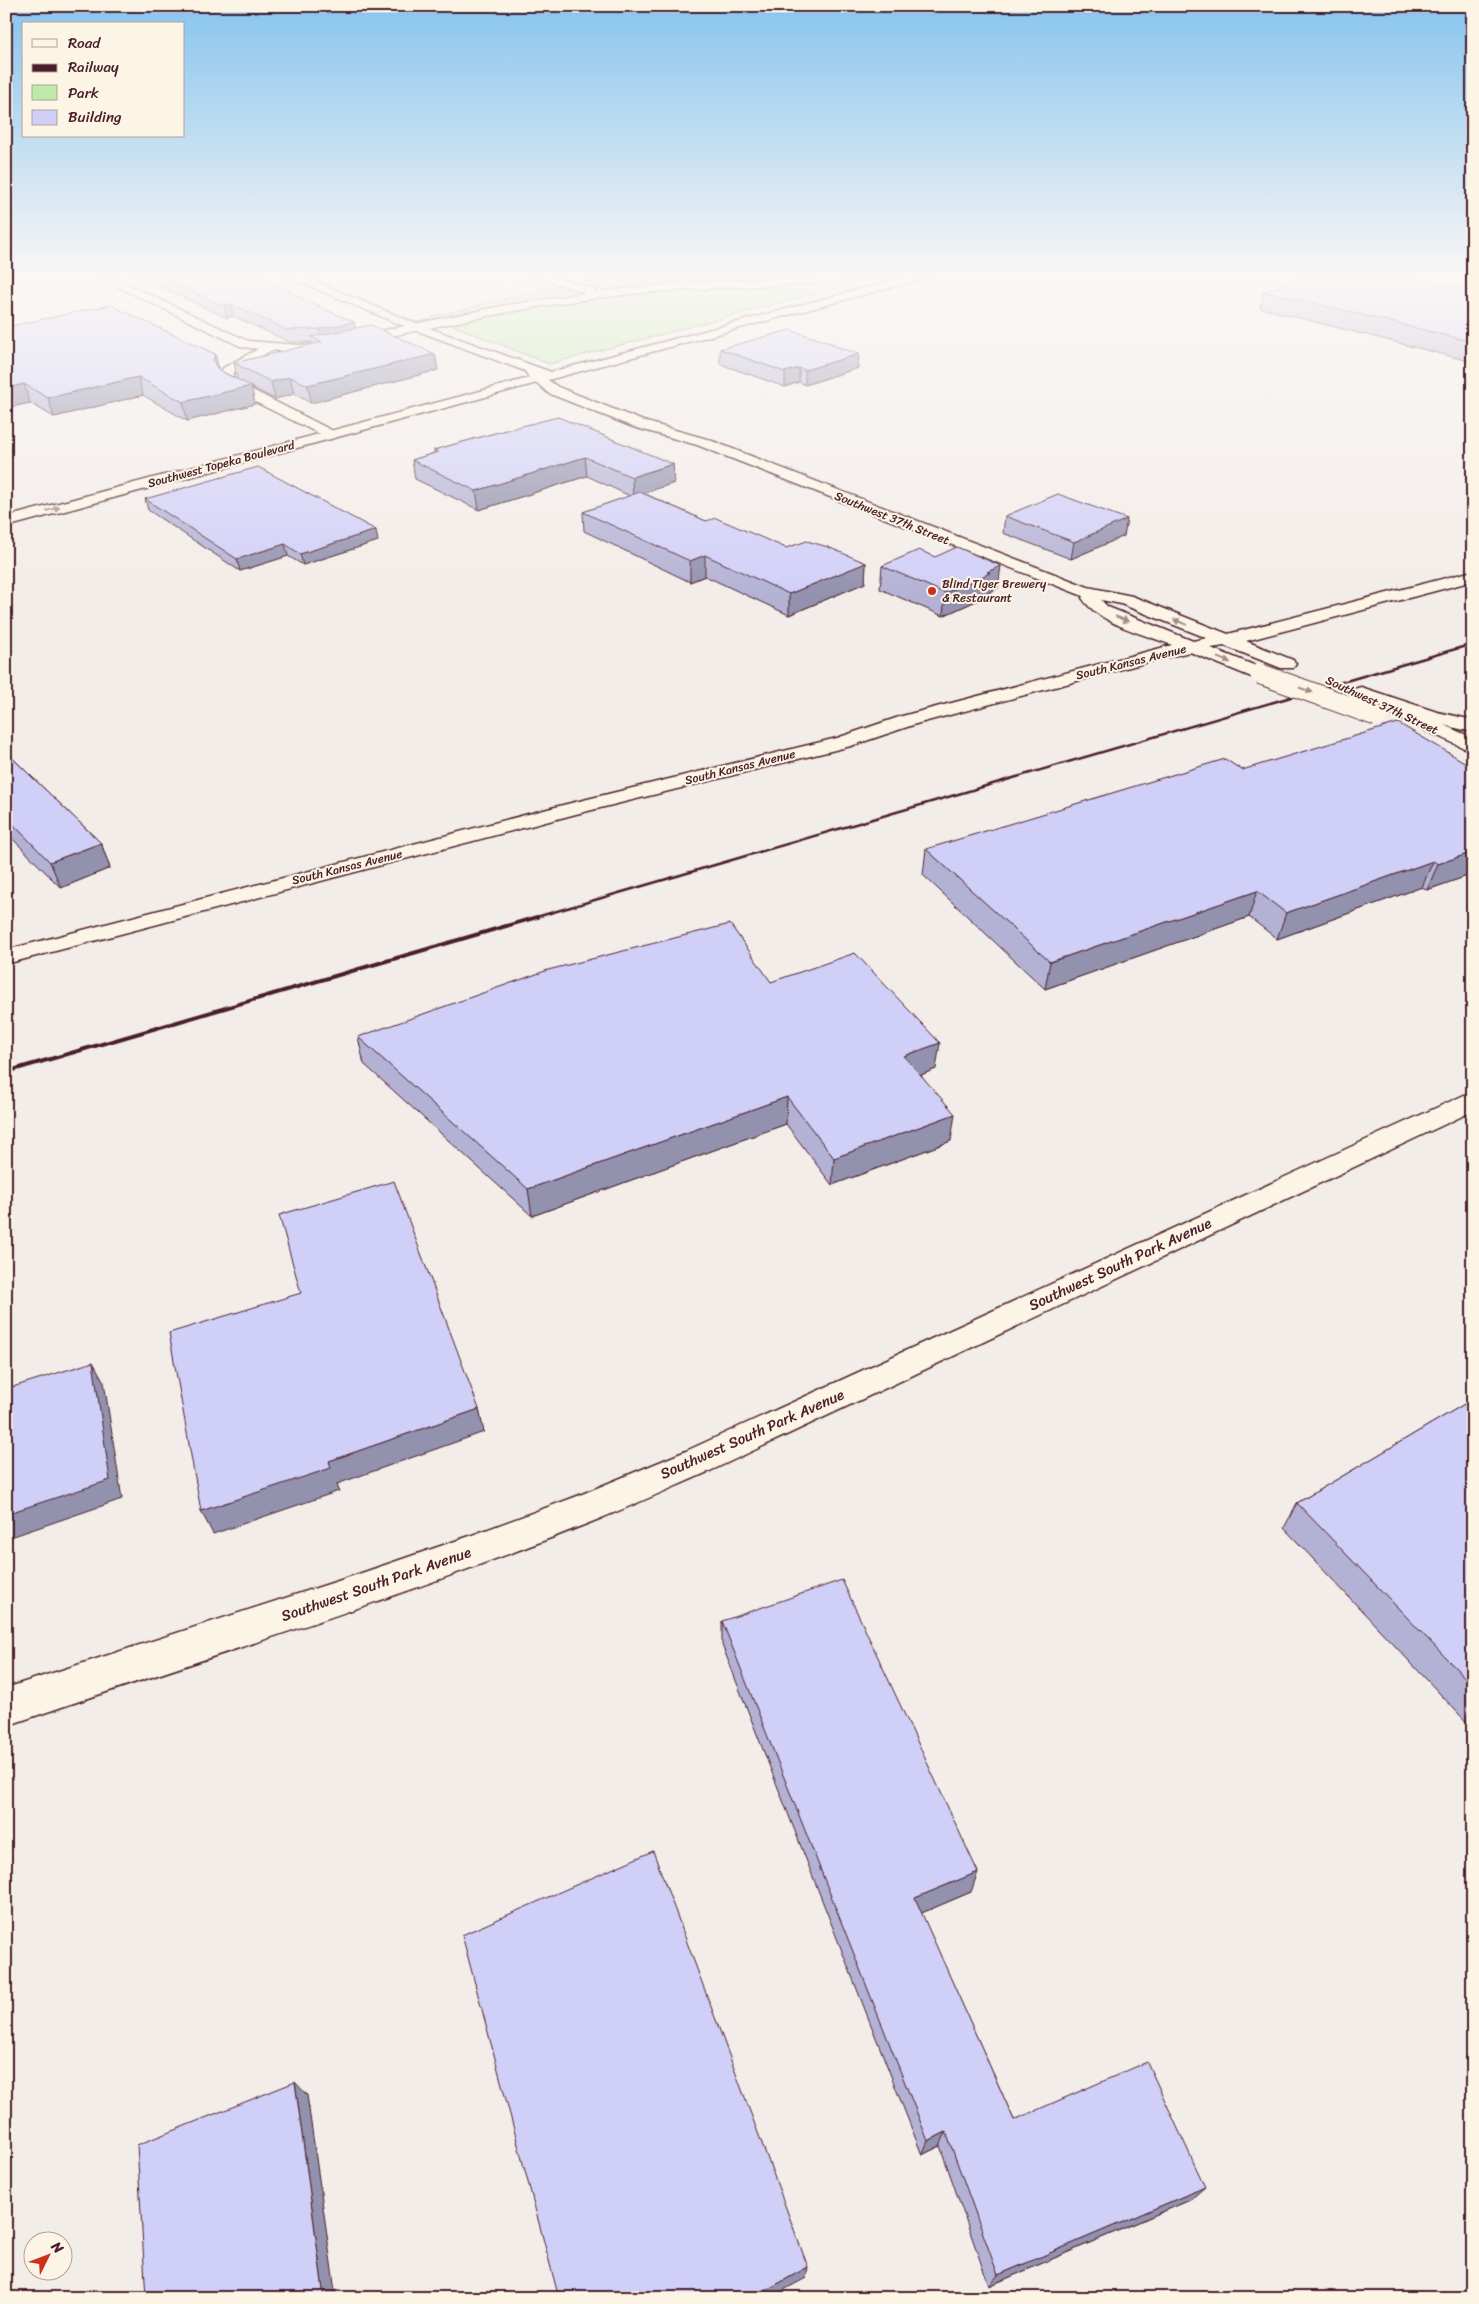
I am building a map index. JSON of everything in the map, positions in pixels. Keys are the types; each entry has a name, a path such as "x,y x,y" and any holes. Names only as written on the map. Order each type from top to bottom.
{"main road":[{"path":"227,382 330,435"},
{"name":"Southwest Topeka Boulevard","path":"132,474 480,382"},
{"name":"Southwest Topeka Boulevard","path":"6,522 527,382"},
{"name":"Southwest 37th Street","path":"547,382 553,390 638,424 702,442 1083,591 1126,600 1361,693 1392,711 1473,746"},
{"name":"Southwest 37th Street","path":"568,382 576,383"},
{"name":"Southwest 37th Street","path":"652,414 664,418 702,442"},
{"name":"South Kansas Avenue","path":"6,957 561,812 844,742 909,720 1189,647 1256,634 1473,576"},
{"name":"Southwest 37th Street","path":"1083,591 1102,611 1189,647 1260,674 1392,711"},
{"path":"1392,711 1473,726"},
{"name":"Southwest South Park Avenue","path":"6,1707 205,1640 350,1594 467,1553 595,1504 698,1461 1473,1100"}],"building":[{"path":"6,382 119,382 48,398 24,384 6,388"},
{"path":"146,382 242,382 251,386 183,402"},
{"path":"300,382 322,382 308,385"},
{"path":"558,417 673,464 632,477 585,457 476,491 412,460 438,452 434,450"},
{"path":"258,467 376,530 300,554 285,544 237,559 145,499"},
{"path":"640,492 706,521 716,518 786,548 807,541 828,547 866,563 789,594 705,555 690,561 583,512"},
{"path":"1058,494 1127,519 1074,542 1005,516"},
{"path":"957,547 1001,566 987,572 990,573 945,593 882,566 919,550 935,557"},
{"path":"1398,723 1473,767 1473,852 1438,864 1433,861 1286,913 1257,891 1050,962 926,849 1225,759 1242,770"},
{"path":"6,752 101,843 50,862 6,817"},
{"path":"730,924 771,982 855,953 940,1043 904,1056 955,1114 834,1158 787,1097 528,1189 358,1037 548,970"},
{"path":"394,1181 479,1409 329,1461 331,1468 201,1511 169,1333 301,1293 279,1215"},
{"path":"93,1362 110,1480 6,1514 6,1389"},
{"path":"1473,1399 1473,1686 1297,1503"},
{"path":"842,1580 978,1872 915,1898 1014,2120 1147,2062 1205,2187 998,2275 946,2132 928,2141 722,1621"},
{"path":"653,1851 808,2267 752,2298 559,2298 462,1935"},
{"path":"295,2082 324,2298 146,2298 137,2145"}],"railway":[{"path":"1462,647 1473,644"},
{"path":"533,918 1466,646"},
{"path":"6,1072 537,917"}],"place":[{"name":"Blind Tiger Brewery & Restaurant","path":"932,591"}]}
